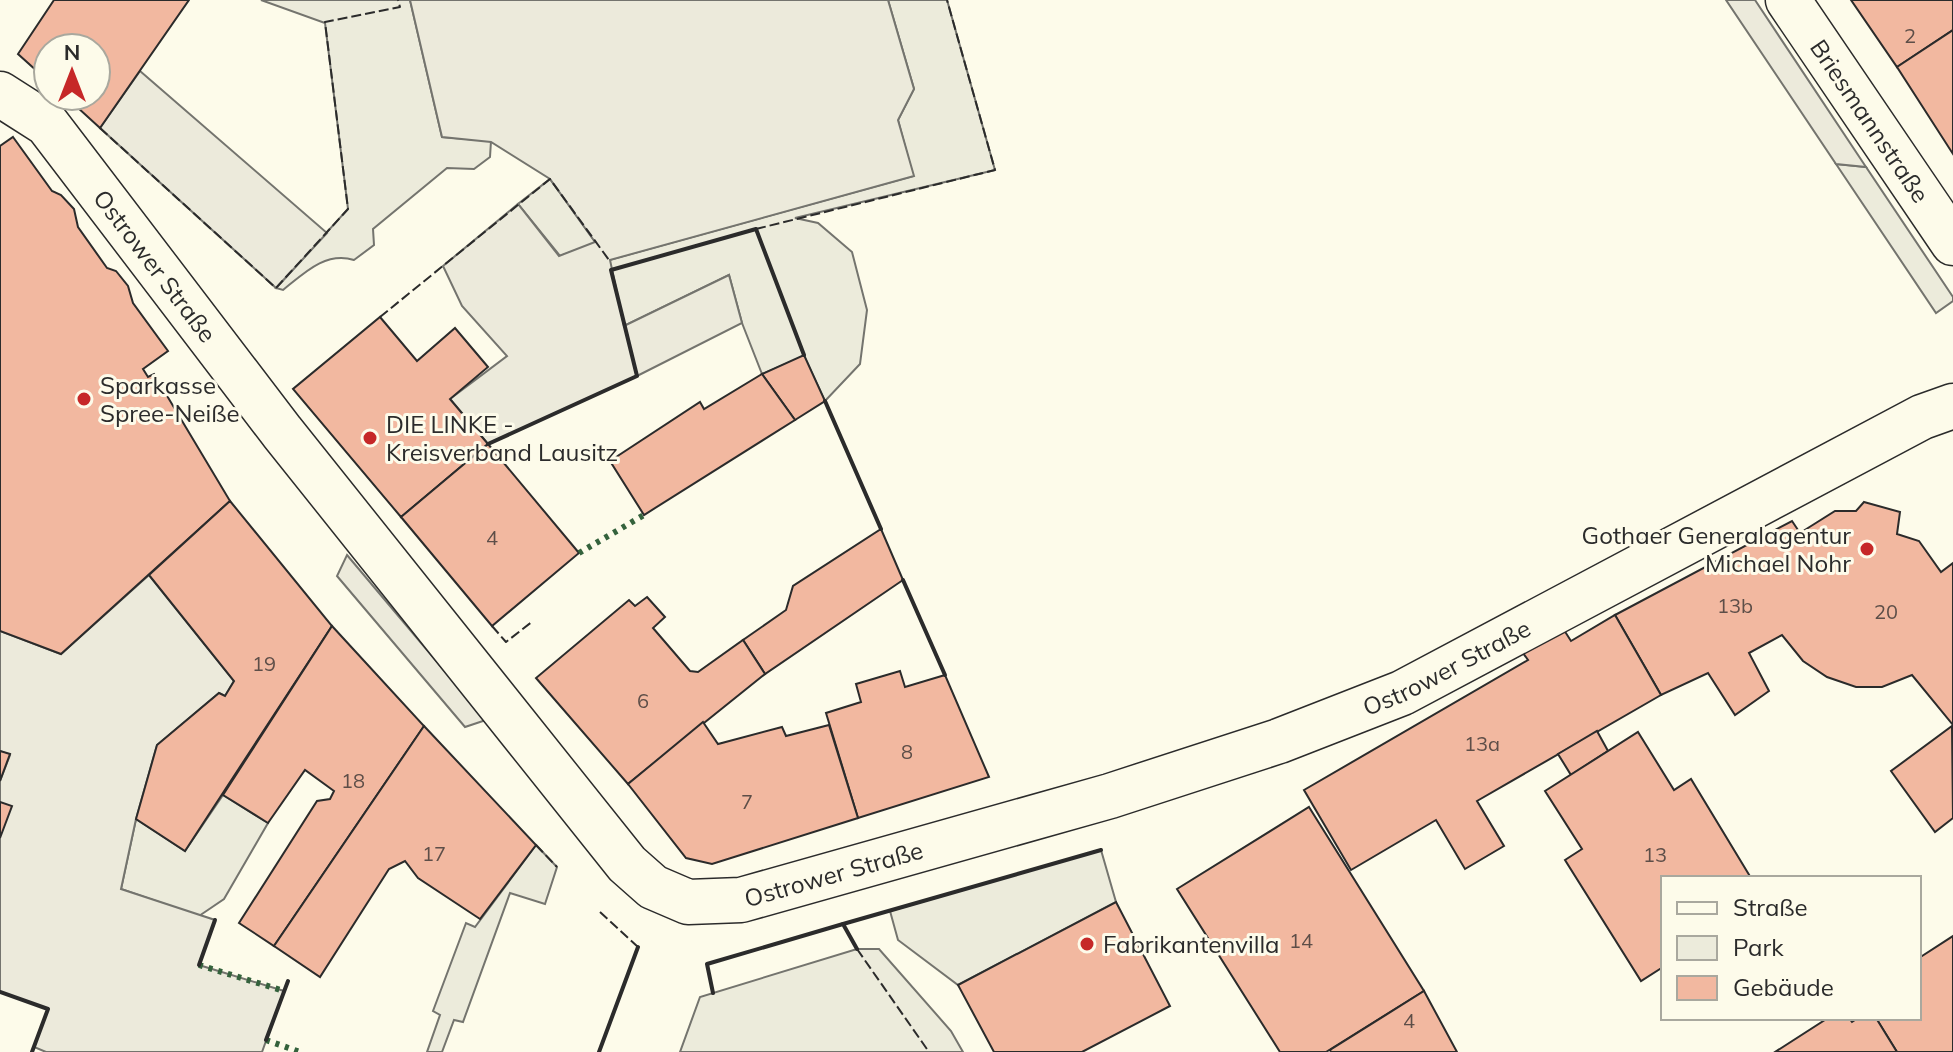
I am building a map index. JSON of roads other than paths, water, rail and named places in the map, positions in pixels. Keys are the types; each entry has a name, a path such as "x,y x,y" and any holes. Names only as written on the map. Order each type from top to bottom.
{"street":[{"name":"Briesmannstraße","path":"1788,0 1953,243"},
{"name":"Ostrower Straße","path":"0,94 47,124 247,386 627,864 653,887 688,902 741,900 1110,796 1279,741 1388,698 1922,417 1953,406"}],"place":[{"name":"Sparkasse Spree-Neiße","path":"84,399"},
{"name":"DIE LINKE - Kreisverband Lausitz","path":"370,438"},
{"name":"Gothaer Generalagentur Michael Nohr","path":"1867,549"},
{"name":"Fabrikantenvilla","path":"1087,944"}]}
